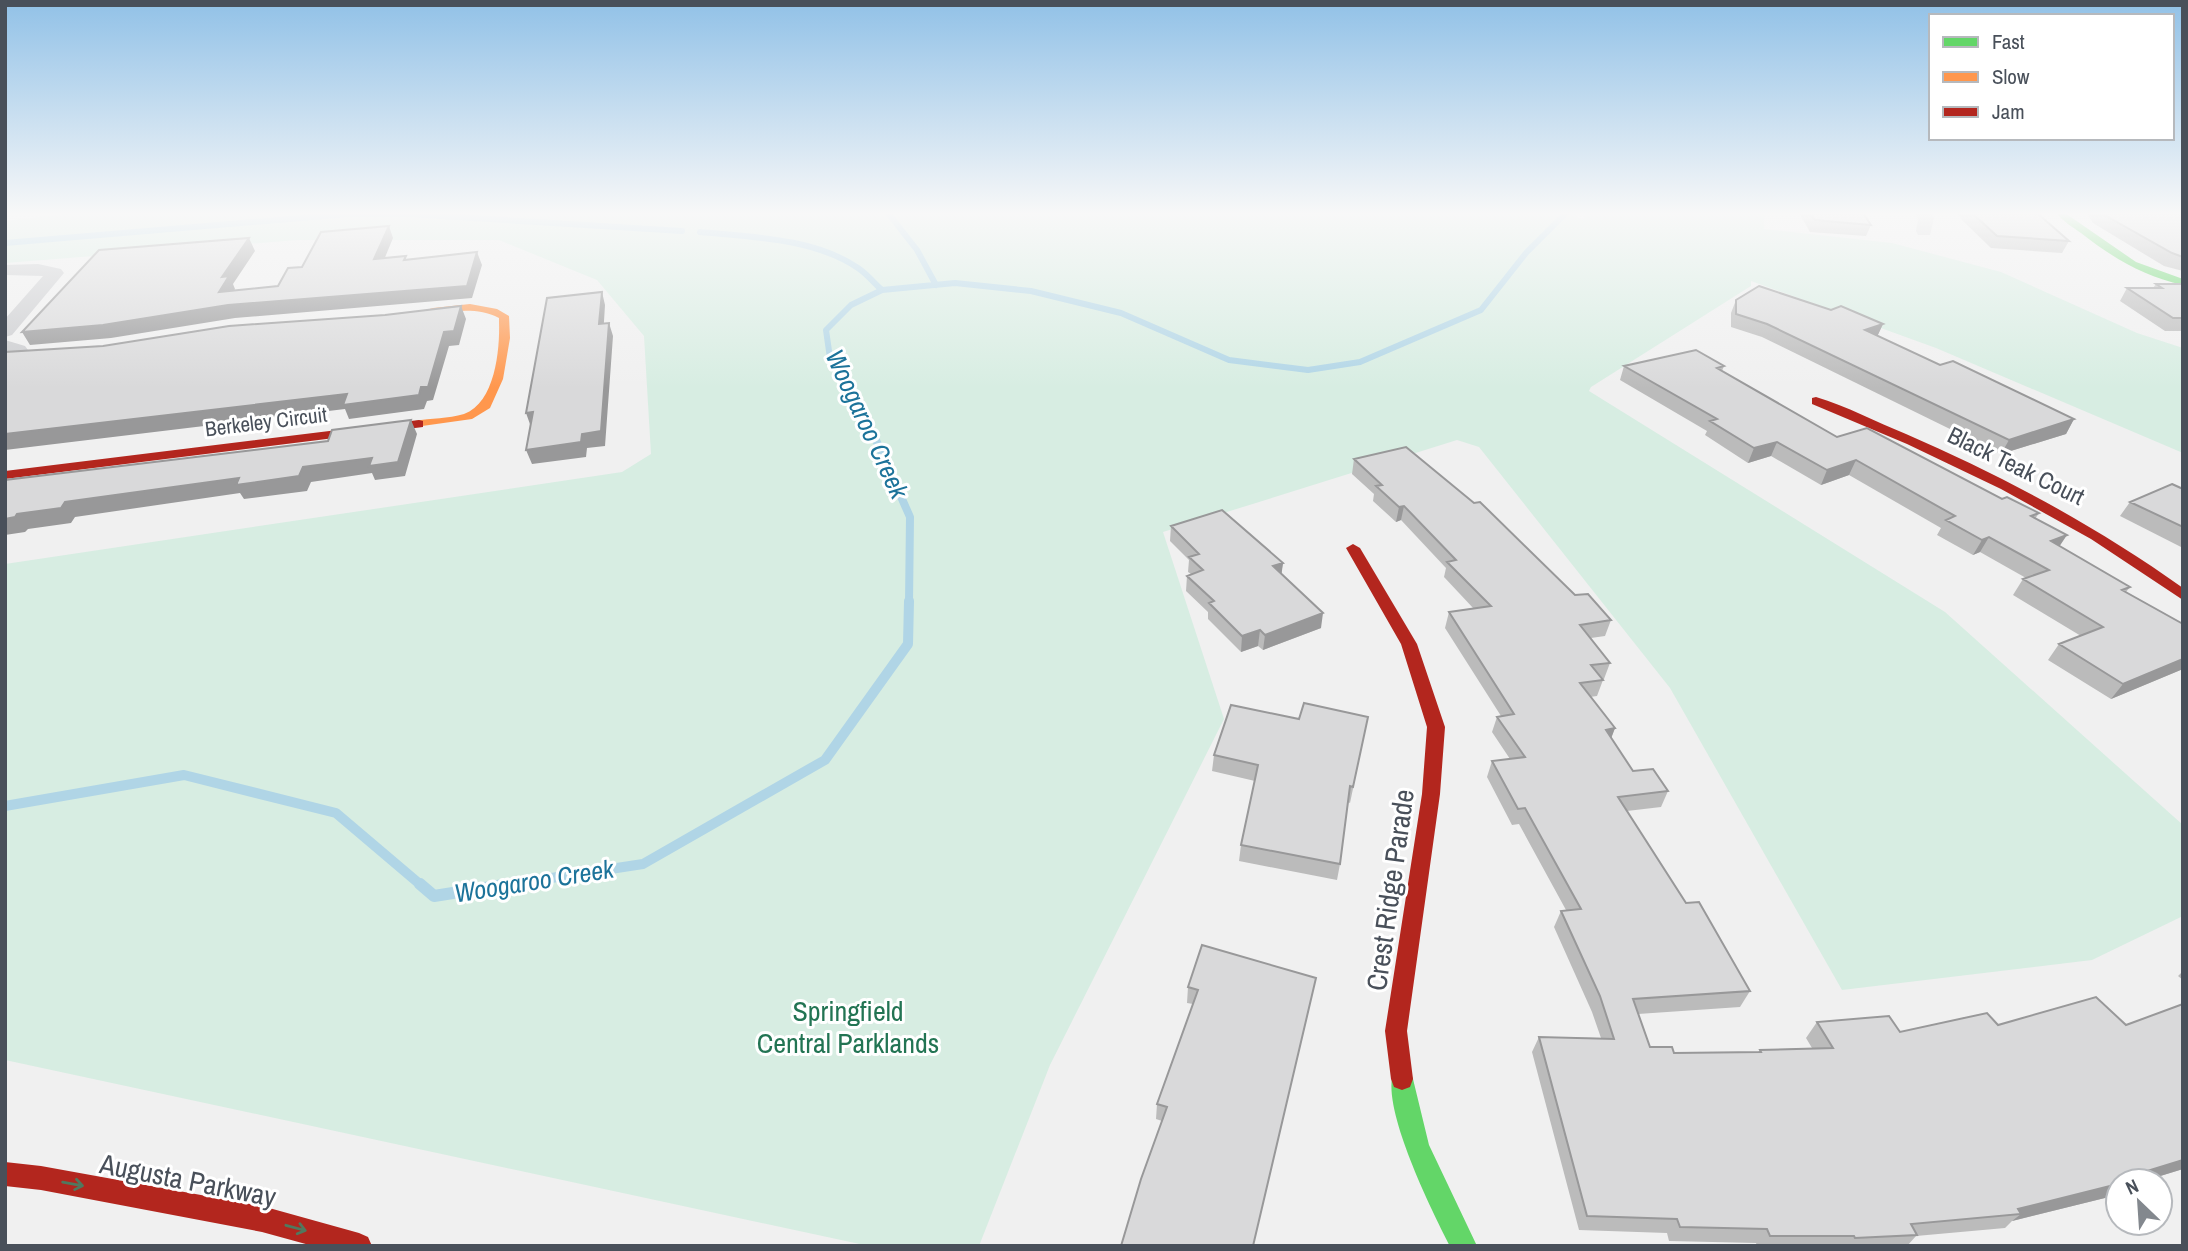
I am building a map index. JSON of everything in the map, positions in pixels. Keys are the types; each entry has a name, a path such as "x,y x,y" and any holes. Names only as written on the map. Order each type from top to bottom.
{"street":[{"path":"5,331 55,272 51,271"},
{"path":"2144,271 2183,282"},
{"name":"Berkeley Circuit","path":"5,475 434,422 473,414 490,401 507,321 501,311 470,308 390,318"},
{"name":"Black Teak Court","path":"1815,401 1923,446 2080,524 2121,548 2183,595"},
{"name":"Crest Ridge Parade","path":"1353,548 1409,644 1436,727 1431,794 1396,1031 1405,1108 1429,1179 1464,1246"},
{"name":"Augusta Parkway","path":"5,1174 41,1178 262,1219 359,1246"}],"green space":[{"name":"Springfield Central Parklands","path":"576,271 2001,272 2137,333 2183,348 2183,453 1936,348 1751,281 1751,286 1591,387 1589,391 1945,612 2183,825 2183,916 2092,960 1842,990 1670,688 1479,447 1457,440 1163,532 1224,719 1050,1065 979,1246 869,1246 5,1060 5,564 622,472 651,454 644,336 597,280"}],"building":[{"path":"79,271 226,271 222,277 229,276 219,292 278,286 286,271 471,271 467,286 228,305 103,325 22,332"},
{"path":"2156,284 2183,284 2183,318 2173,318 2127,288 2162,288"},
{"path":"1759,286 1831,310 1841,306 1883,324 1865,330 1940,365 1953,361 2074,419 2009,440 1767,324 1736,314 1736,300"},
{"path":"602,292 599,324 609,323 601,431 582,434 581,442 526,450 533,412 526,413 547,298"},
{"path":"461,306 454,331 444,332 428,387 421,387 419,395 343,405 347,394 5,434 5,352 103,346 229,326 385,315"},
{"path":"1696,350 1724,366 1717,368 1837,437 1867,428 2002,499 2007,497 2039,513 2031,516 2067,535 2051,541 2130,587 2122,590 2183,624 2183,659 2123,684 2059,644 2103,627 2023,579 2049,570 1989,537 1982,540 1946,520 1955,516 1856,460 1827,470 1777,442 1754,448 1710,421 1717,419 1624,366"},
{"path":"411,420 398,462 369,466 372,458 303,467 299,476 236,485 239,478 65,502 61,508 17,514 5,519 5,480 328,441 332,430"},
{"path":"1406,447 1474,503 1480,502 1575,595 1588,594 1611,620 1580,625 1610,663 1591,665 1603,680 1580,683 1615,728 1606,730 1633,771 1653,769 1668,791 1618,797 1686,903 1699,902 1750,991 1633,999 1650,1047 1672,1047 1674,1053 1833,1048 1817,1022 1889,1016 1900,1032 1987,1013 1998,1025 2096,997 2126,1025 2183,1004 2183,1160 2160,1167 2104,1167 2104,1188 2018,1209 2021,1214 1911,1224 1917,1235 1855,1238 1770,1236 1767,1229 1680,1227 1677,1219 1587,1216 1539,1037 1614,1039 1600,996 1561,911 1581,909 1525,808 1518,809 1492,761 1525,757 1497,717 1514,714 1449,612 1491,606 1447,562 1456,560 1404,506 1399,507 1376,486 1382,485 1354,459"},
{"path":"2172,484 2183,489 2183,527 2130,502"},
{"path":"1222,510 1283,563 1273,566 1323,613 1265,635 1260,630 1242,636 1209,603 1214,601 1187,576 1203,570 1189,557 1199,554 1171,526"},
{"path":"1304,703 1368,717 1353,787 1350,786 1340,864 1241,845 1258,765 1214,755 1231,705 1299,719"},
{"path":"1202,945 1316,978 1253,1246 1121,1246 1167,1107 1157,1104 1198,990 1188,987"}],"waterway":[{"path":"862,271 882,290"},
{"path":"929,271 936,285"},
{"name":"Woogaroo Creek","path":"936,285 955,283 1031,291 1121,313 1229,360 1308,370 1360,362 1481,310 1511,271"},
{"name":"Woogaroo Creek","path":"882,290 936,285"},
{"name":"Woogaroo Creek","path":"846,383 830,358 826,330 851,305 882,290"},
{"name":"Woogaroo Creek","path":"845,382 864,413 910,517 909,603"},
{"name":"Woogaroo Creek","path":"499,886 643,864 825,760 908,644 909,601"},
{"name":"Woogaroo Creek","path":"5,806 184,775 336,813 422,886"},
{"name":"Woogaroo Creek","path":"420,884 434,896 510,884"}],"traffic: fast":[{"path":"2147,271 2183,282"},
{"path":"1402,1079 1417,1145 1464,1246"}],"traffic: slow":[{"path":"410,316 470,307 494,311 504,316 505,322 497,379 486,405 467,417 419,424"}],"traffic: jam":[{"path":"1816,401 1959,463 2052,510 2097,536 2183,595"},
{"path":"5,475 419,424"},
{"path":"1353,548 1409,644 1436,727 1431,794 1396,1031 1402,1079"},
{"path":"5,1174 41,1178 262,1219 359,1246"}]}
